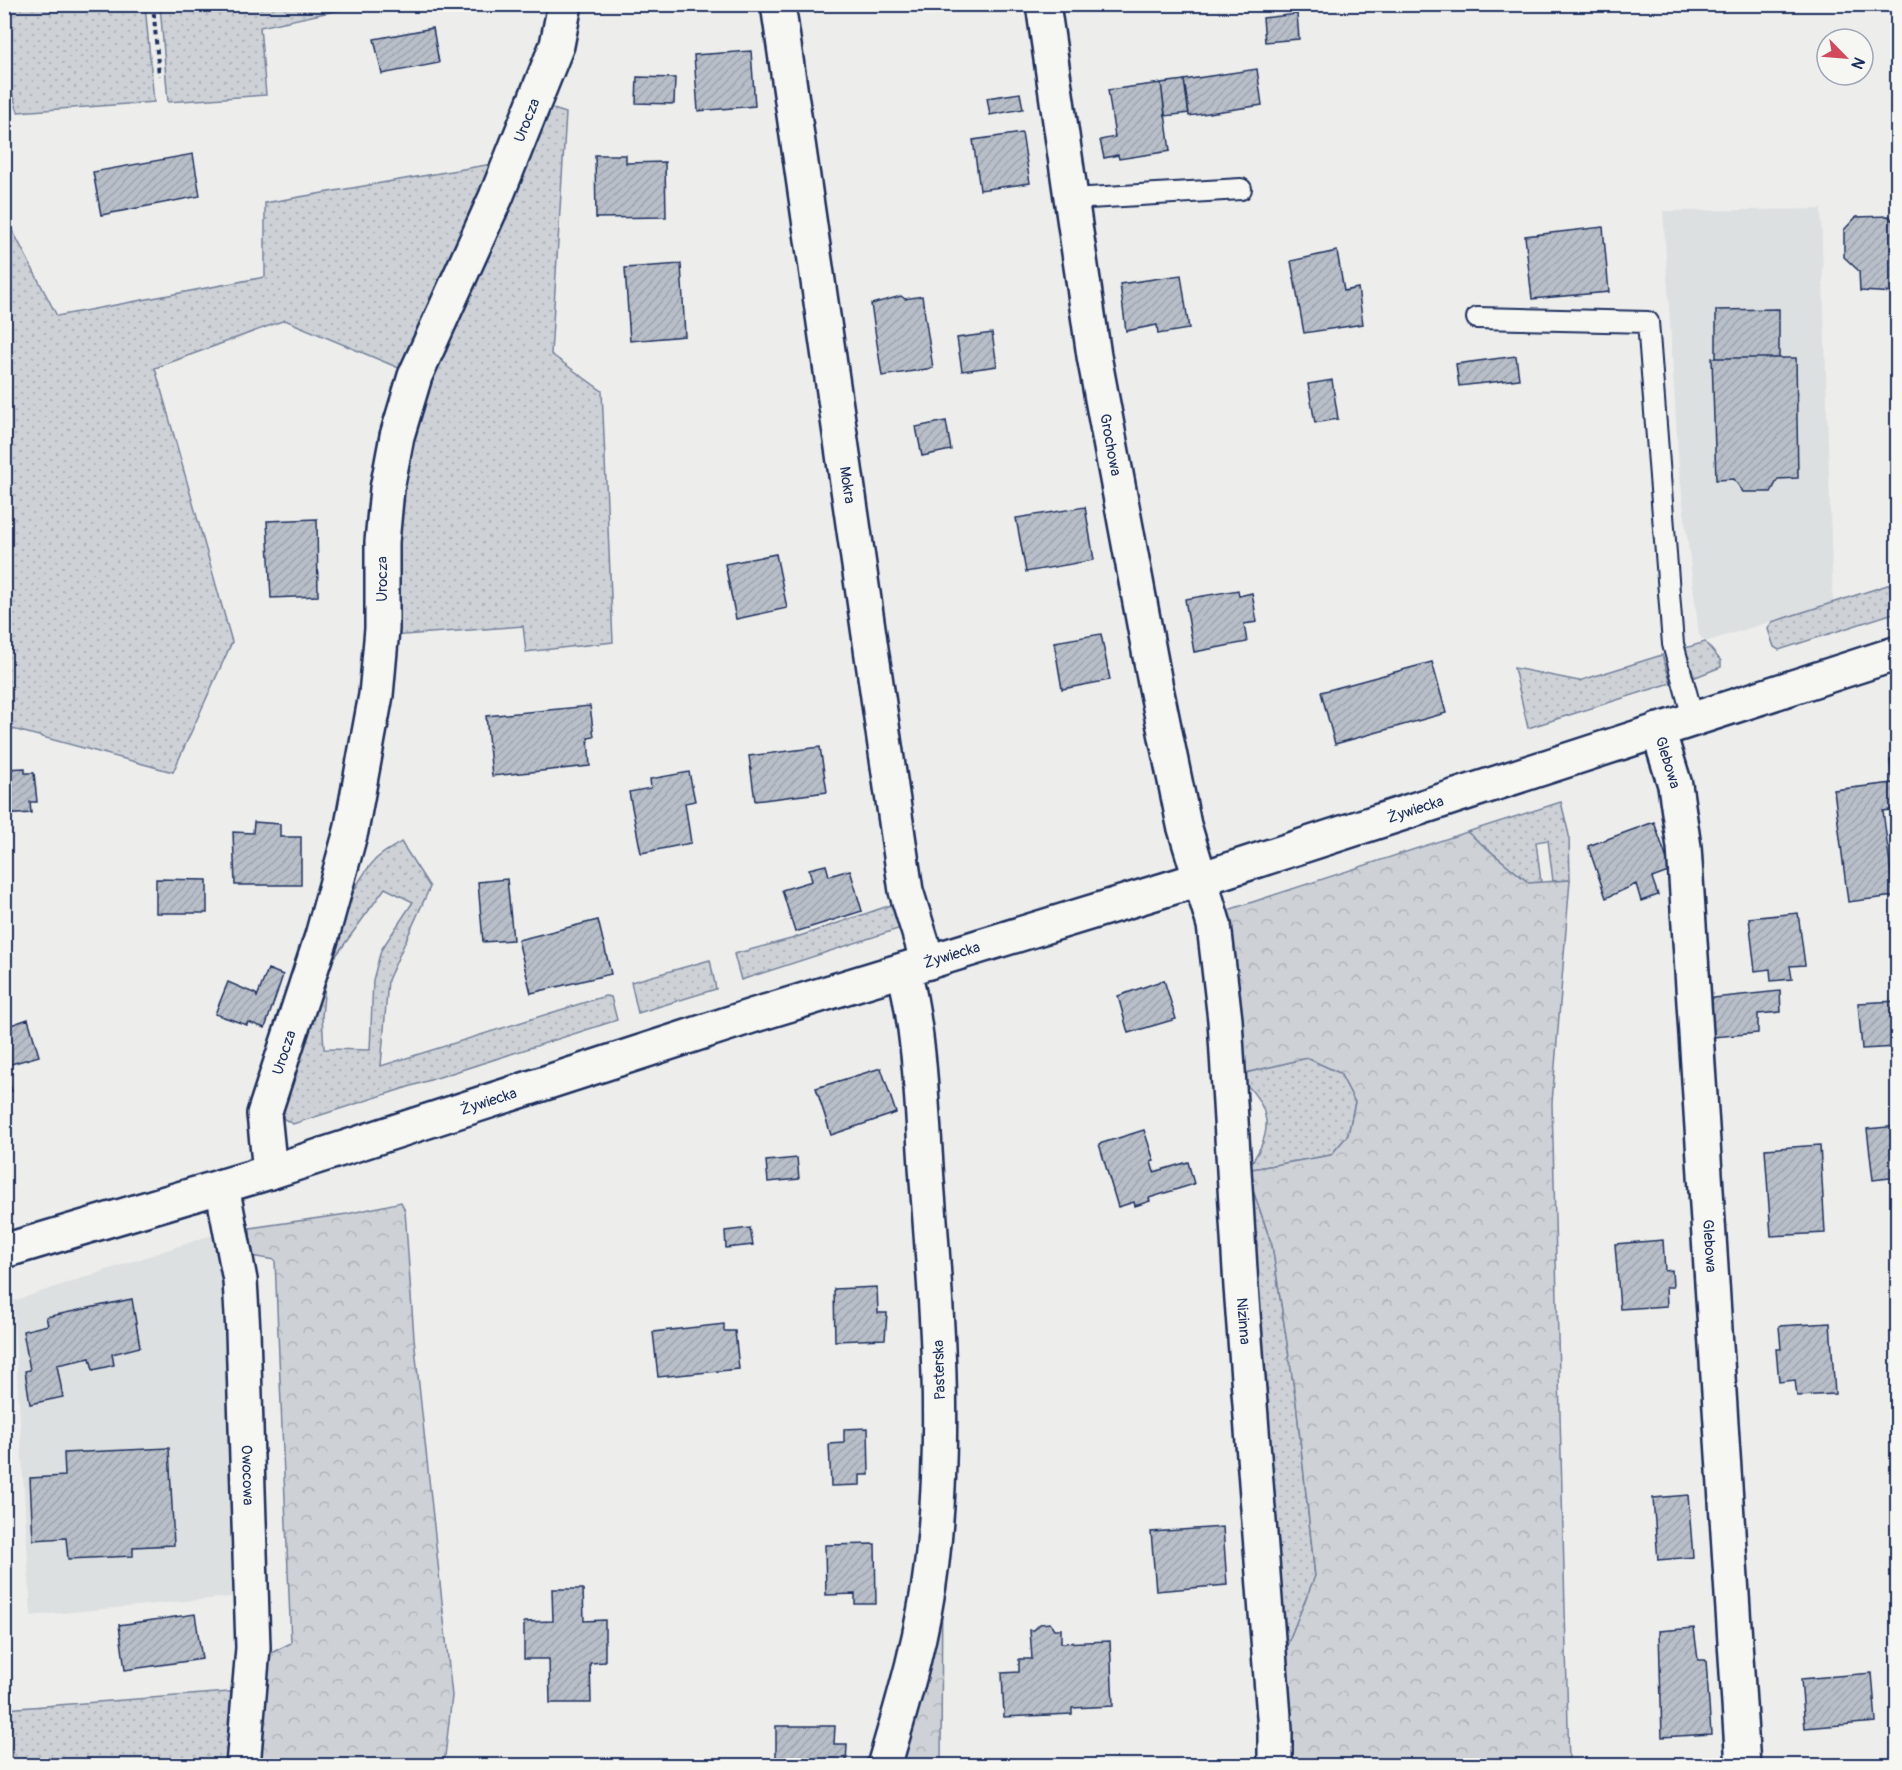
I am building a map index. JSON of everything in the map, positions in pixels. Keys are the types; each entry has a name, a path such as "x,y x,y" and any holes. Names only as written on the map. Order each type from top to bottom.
{"street":[{"name":"Urocza","path":"270,1172 264,1114 322,936 351,831 376,695 382,629 382,542 387,489 397,436 415,376 496,197 553,55 564,22 565,4"},
{"name":"Mokra","path":"778,4 916,966"},
{"name":"Grochowa","path":"1043,4 1094,356 1152,672 1184,825 1200,879"},
{"name":"Żywiecka","path":"4,1251 270,1172 916,966 1200,879 1898,653"},
{"name":"Glebowa","path":"1658,729 1675,785 1684,847 1743,1766"},
{"name":"Nizinna","path":"1200,879 1214,925 1225,1020 1241,1287 1275,1730 1275,1766"},
{"name":"Pasterska","path":"884,1766 920,1631 932,1563 940,1390 936,1295 914,1016 916,966"},
{"name":"Owocowa","path":"222,1186 240,1280 243,1344 253,1648 243,1766"}],"lane":[{"path":"1072,199 1241,189"},
{"path":"1477,318 1648,322 1673,644 1693,718"}],"path":[{"path":"153,4 159,76"}],"shaded area":[{"path":"1821,209 1833,602 1705,642 1699,635 1679,469 1663,211"},
{"path":"212,1235 221,1244 228,1271 242,1596 31,1616 13,1301"}],"green space":[{"path":"160,4 363,5 260,27 266,95 168,102"},
{"path":"4,5 145,5 154,102 18,112 5,69"},
{"path":"541,105 566,113 551,354 602,391 613,642 526,652 523,626 391,636 404,435"},
{"path":"504,162 406,371 285,320 155,368 232,642 173,772 5,727 4,214 57,316 265,277 265,203"},
{"path":"1897,582 1897,612 1779,650 1774,647 1768,629 1772,622"},
{"path":"1705,642 1721,661 1721,667 1693,678 1682,649"},
{"path":"1662,655 1671,683 1528,728 1514,668 1579,681"},
{"path":"1561,802 1569,835 1570,880 1553,881 1548,840 1536,842 1541,882 1529,883 1467,832"},
{"path":"1467,832 1529,883 1570,880 1552,1103 1569,1765 1287,1765 1282,1658 1315,1576 1296,1402 1272,1245 1246,1170 1331,1155 1348,1135 1355,1102 1340,1073 1307,1058 1237,1075 1226,924 1228,910"},
{"path":"401,842 430,887 388,980 381,1066 605,996 611,997 617,1020 293,1124 284,1119 281,1110 326,974 322,1016 324,1049 370,1050 373,980 381,950 413,902 385,888 330,964 351,896 365,872 377,858"},
{"path":"897,903 902,919 898,929 741,980 734,954 791,939"},
{"path":"710,960 716,989 638,1013 631,982"},
{"path":"1307,1058 1340,1073 1355,1102 1348,1135 1331,1155 1246,1170 1262,1144 1266,1132 1266,1120 1257,1098 1237,1075"},
{"path":"1246,1170 1272,1245 1296,1402 1315,1577 1282,1658"},
{"path":"401,1202 405,1211 414,1338 452,1696 444,1765 255,1765 265,1656 291,1643 275,1260 251,1256 250,1228 347,1214"},
{"path":"942,1562 941,1765 893,1766"},
{"path":"242,1691 235,1765 5,1766 5,1709"}],"building":[{"path":"1297,14 1299,39 1265,42 1263,18"},
{"path":"433,28 439,63 382,74 374,39"},
{"path":"751,51 755,106 698,111 694,55"},
{"path":"1257,69 1262,105 1189,116 1184,80"},
{"path":"637,77 675,78 674,104 636,103"},
{"path":"1184,80 1189,113 1165,116 1161,83"},
{"path":"1161,83 1170,151 1119,159 1118,155 1104,158 1100,140 1115,137 1108,90"},
{"path":"1020,93 1023,109 990,115 987,98"},
{"path":"1022,133 1030,183 980,190 973,140"},
{"path":"193,154 200,196 101,215 93,172"},
{"path":"595,155 626,155 626,163 665,162 666,217 596,218"},
{"path":"1889,216 1895,224 1898,311 1897,293 1860,291 1859,271 1844,257 1844,230 1856,217"},
{"path":"1603,227 1609,292 1532,299 1525,236"},
{"path":"1337,251 1344,291 1358,288 1363,324 1304,333 1291,261"},
{"path":"681,264 685,336 630,341 625,268"},
{"path":"1181,275 1189,329 1158,334 1157,325 1126,331 1120,284"},
{"path":"901,296 905,299 922,296 933,368 882,376 871,304"},
{"path":"1779,309 1779,358 1716,358 1716,310"},
{"path":"992,333 997,366 962,371 957,338"},
{"path":"1516,356 1519,379 1459,386 1456,364"},
{"path":"1712,358 1796,358 1798,478 1778,479 1771,492 1743,492 1734,479 1716,480"},
{"path":"1332,380 1338,419 1315,423 1308,384"},
{"path":"946,421 951,450 922,456 916,427"},
{"path":"1085,507 1094,560 1026,572 1016,518"},
{"path":"317,519 318,596 271,598 267,521"},
{"path":"776,554 787,608 736,619 725,564"},
{"path":"1238,590 1239,596 1252,593 1257,622 1244,624 1247,642 1194,652 1185,599"},
{"path":"1101,634 1110,680 1062,689 1054,642"},
{"path":"1432,662 1446,713 1335,744 1321,692"},
{"path":"590,706 594,737 588,738 590,766 492,776 486,716"},
{"path":"820,747 827,792 755,801 749,756"},
{"path":"1898,759 1898,809 1883,811 1894,896 1848,902 1834,790 1893,783 1890,760"},
{"path":"25,768 25,773 34,773 37,802 30,802 31,813 4,815 4,769"},
{"path":"689,772 695,801 685,803 691,843 641,853 629,792 651,788 650,779"},
{"path":"254,822 280,824 280,837 301,837 301,885 235,885 233,832 253,833"},
{"path":"1654,822 1671,871 1652,878 1658,895 1641,901 1636,884 1606,898 1588,846"},
{"path":"826,865 829,876 850,870 862,911 795,932 782,890 812,881 809,869"},
{"path":"156,879 207,880 207,913 156,913"},
{"path":"507,879 513,940 483,942 478,882"},
{"path":"1798,913 1805,965 1790,966 1792,979 1771,981 1770,969 1755,971 1749,918"},
{"path":"598,920 611,974 531,993 518,940"},
{"path":"268,969 283,975 265,1028 248,1022 247,1025 215,1014 228,982 256,994 257,997"},
{"path":"1164,980 1176,1019 1128,1033 1118,996"},
{"path":"1780,991 1781,1012 1758,1014 1758,1033 1713,1037 1710,996 1713,998"},
{"path":"1898,1001 1898,1047 1862,1049 1858,1003"},
{"path":"28,1019 39,1056 4,1066 4,1035 10,1033 8,1026"},
{"path":"4,1068 12,1091 4,1093"},
{"path":"881,1068 896,1113 831,1135 816,1088"},
{"path":"1898,1126 1898,1177 1873,1180 1867,1129"},
{"path":"1144,1130 1154,1161 1151,1162 1154,1172 1188,1162 1194,1184 1149,1198 1150,1201 1135,1206 1134,1202 1118,1207 1099,1144"},
{"path":"1820,1145 1825,1233 1771,1236 1765,1149"},
{"path":"797,1158 799,1179 768,1182 766,1161"},
{"path":"750,1228 753,1245 726,1248 725,1231"},
{"path":"1663,1240 1665,1271 1672,1270 1673,1287 1666,1287 1667,1306 1620,1309 1615,1244"},
{"path":"877,1287 878,1313 887,1313 885,1339 835,1341 834,1289"},
{"path":"132,1299 140,1347 112,1354 114,1365 93,1370 90,1358 57,1365 63,1397 30,1404 25,1371 30,1370 23,1331 48,1325 46,1317"},
{"path":"1830,1323 1835,1394 1797,1396 1795,1380 1779,1382 1776,1349 1781,1349 1779,1326"},
{"path":"724,1324 724,1331 735,1331 739,1369 658,1377 653,1332"},
{"path":"868,1428 869,1475 860,1475 860,1485 831,1486 829,1444 844,1443 844,1429"},
{"path":"169,1448 174,1545 133,1547 133,1556 68,1559 66,1538 33,1540 30,1478 65,1476 64,1453"},
{"path":"1688,1495 1693,1557 1658,1560 1653,1498"},
{"path":"1223,1527 1227,1585 1156,1591 1151,1532"},
{"path":"875,1544 876,1604 855,1604 855,1594 826,1595 825,1545"},
{"path":"552,1589 583,1589 584,1621 605,1620 605,1662 590,1663 591,1703 550,1703 549,1659 524,1659 524,1622 553,1621"},
{"path":"195,1614 202,1659 125,1670 119,1625"},
{"path":"1050,1623 1054,1629 1061,1629 1061,1643 1110,1641 1113,1706 1072,1708 1072,1714 1004,1717 1002,1673 1019,1672 1019,1659 1032,1659 1030,1630 1034,1630 1040,1624"},
{"path":"1694,1628 1698,1660 1706,1660 1711,1734 1662,1737 1659,1631"},
{"path":"1872,1673 1876,1722 1805,1728 1801,1679"},
{"path":"776,1726 835,1726 834,1744 847,1744 846,1764 776,1766"}]}
